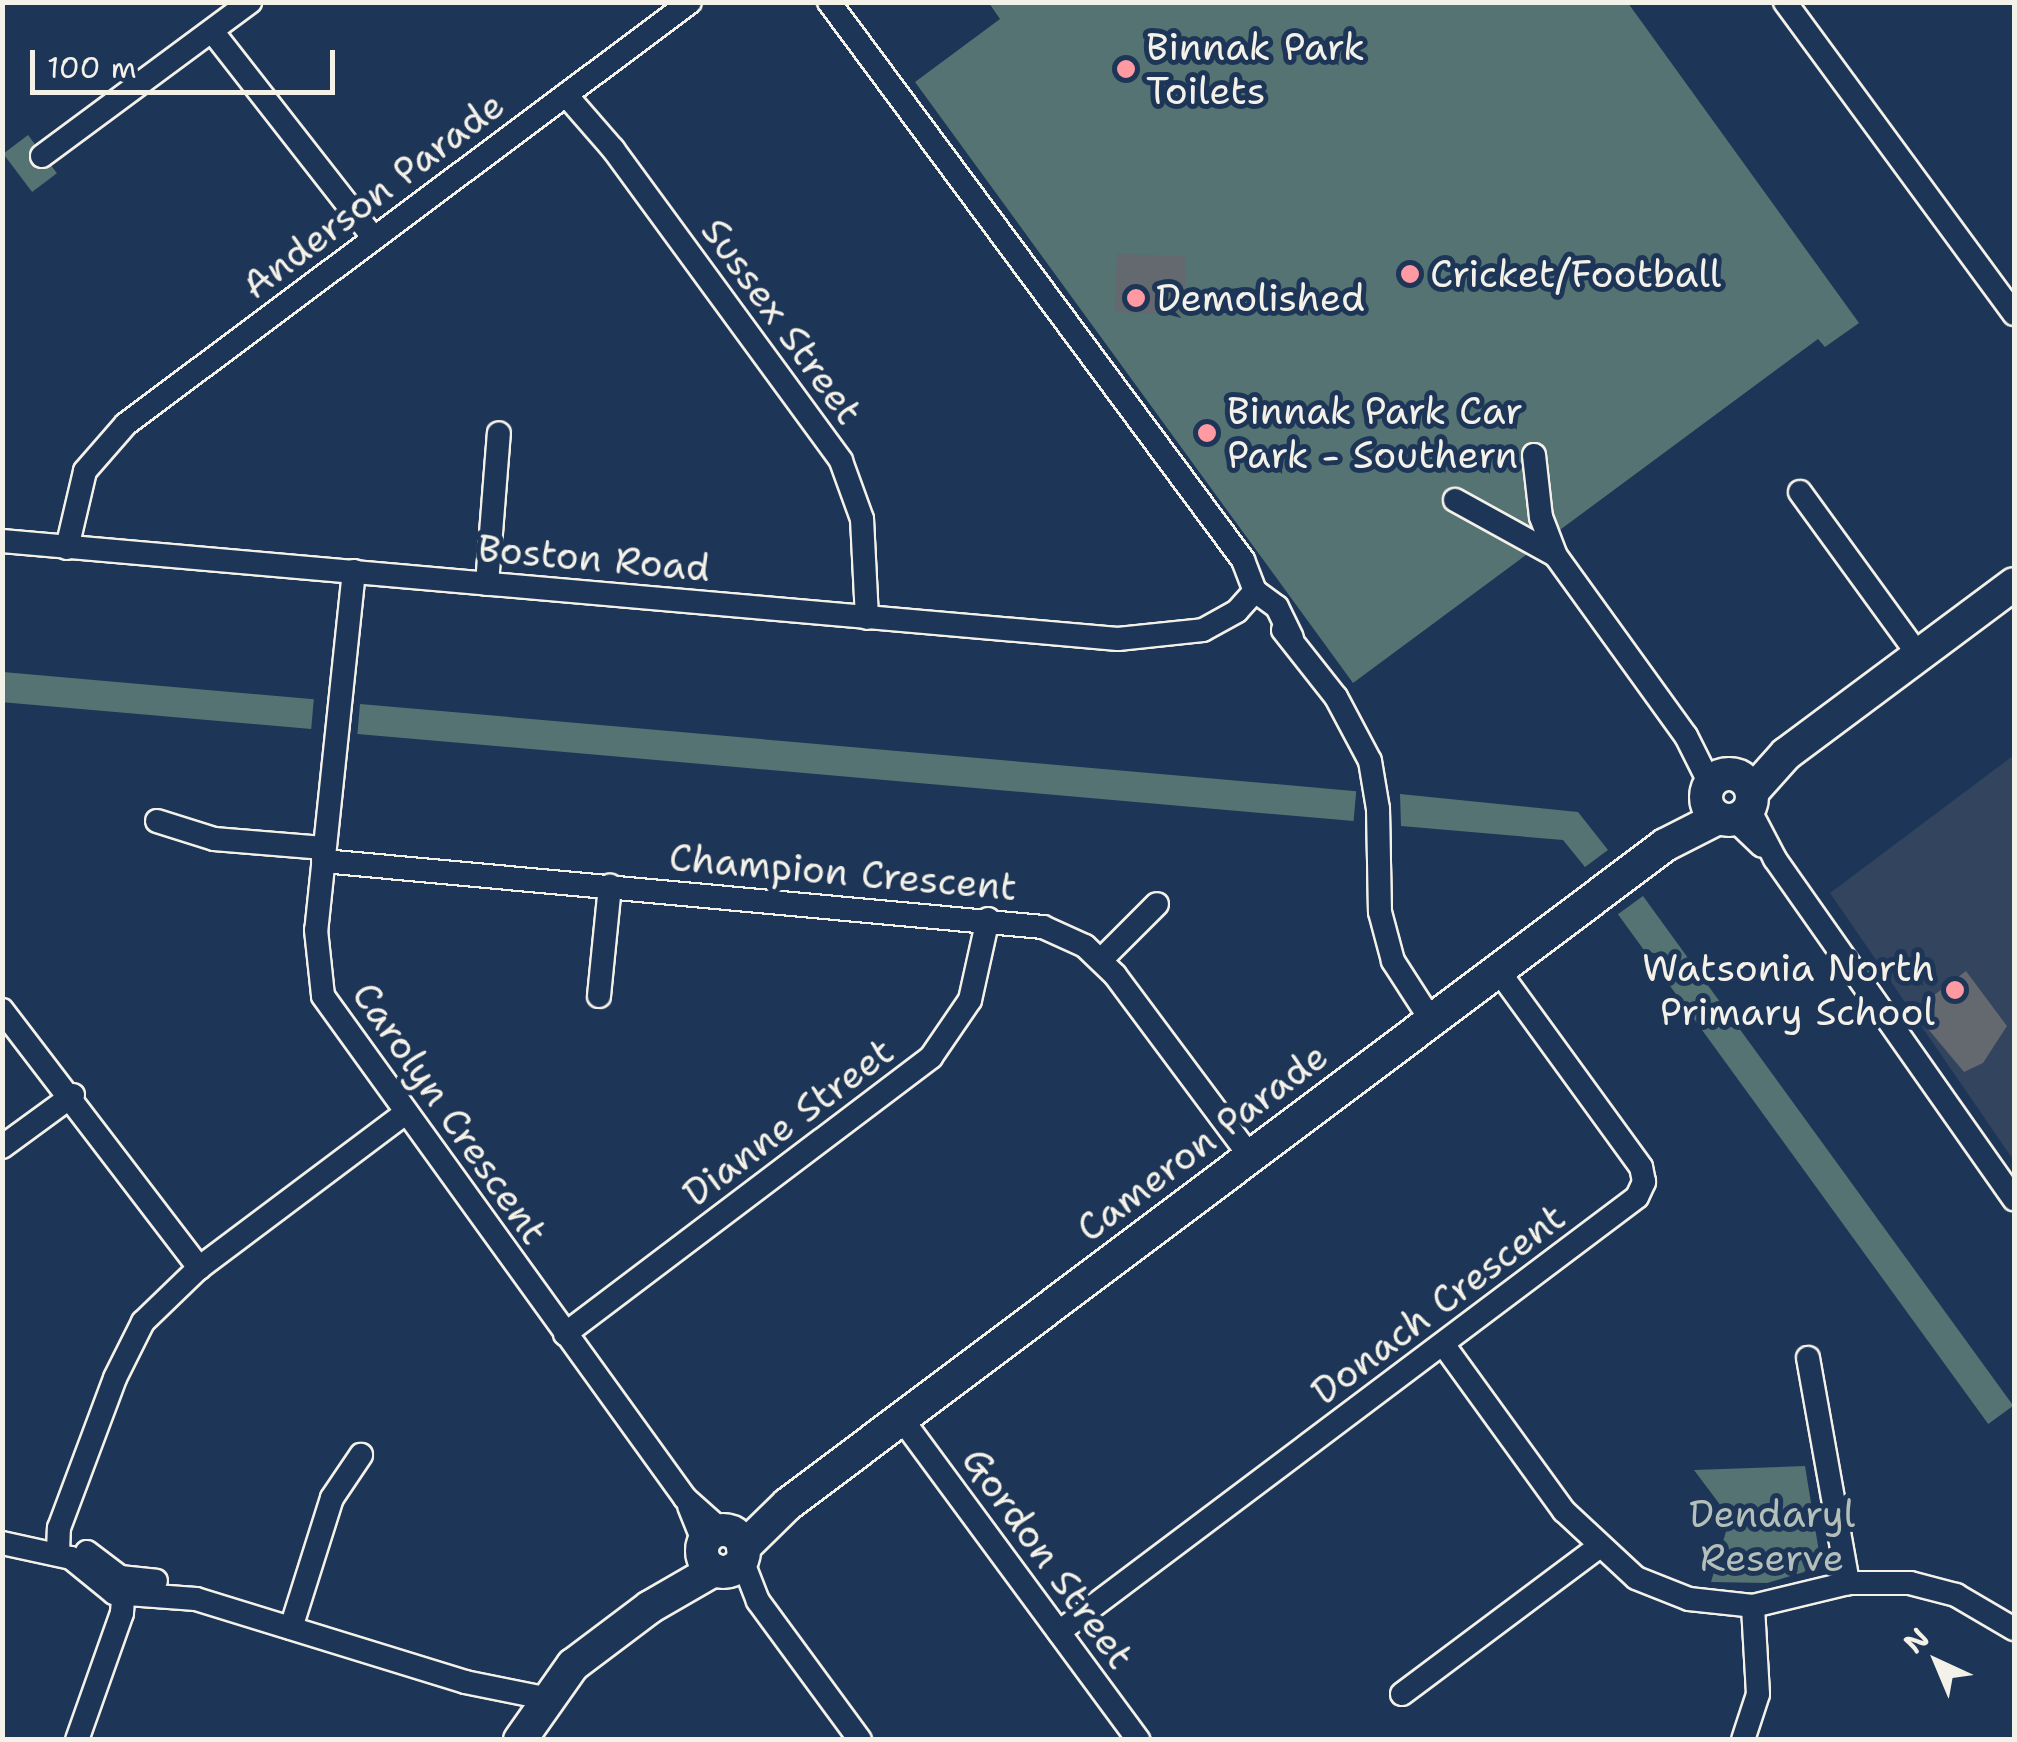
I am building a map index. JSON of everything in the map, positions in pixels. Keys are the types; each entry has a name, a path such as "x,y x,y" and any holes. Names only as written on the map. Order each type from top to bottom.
{"street":[{"path":"42,156 250,2"},
{"name":"Anderson Parade","path":"74,548 78,486 102,448 690,2"},
{"path":"1785,2 2014,314"},
{"path":"830,4 1214,530 1243,560 1247,597 1277,606 1292,638 1350,719 1370,761 1378,809 1376,886 1392,961 1437,1016"},
{"path":"212,31 369,242"},
{"name":"Sussex Street","path":"570,92 842,461 857,502 864,548 858,617"},
{"path":"487,584 499,433"},
{"path":"1534,456 1544,530 1556,556 2014,1199"},
{"path":"1800,492 1919,656"},
{"path":"1456,500 1556,556"},
{"name":"Boston Road","path":"2,542 1118,639 1178,633 1247,597"},
{"name":"Carolyn Crescent","path":"348,571 324,854 318,983 341,1029 860,1740"},
{"name":"Cameron Parade","path":"532,1719 573,1665 2014,584"},
{"name":"Champion Crescent","path":"157,821 214,838 324,854 1043,927 1101,960 1250,1156"},
{"path":"598,996 610,886"},
{"path":"1101,960 1156,904"},
{"name":"Dianne Street","path":"565,1334 931,1056 970,1000 988,919"},
{"name":"Donach Crescent","path":"1059,1632 1629,1205 1644,1182 1633,1155 1498,970"},
{"path":"2,1010 73,1095 199,1268"},
{"path":"2,1148 73,1095"},
{"path":"61,1544 126,1350 160,1301 404,1114"},
{"path":"1443,1344 1597,1548 1660,1590 1754,1606 1848,1583 1933,1587 2014,1629"},
{"path":"1808,1358 1848,1583"},
{"name":"Gordon Street","path":"901,1418 1138,1740"},
{"path":"291,1628 332,1498 361,1455"},
{"path":"2,1540 61,1544 121,1589 196,1599 465,1682 532,1719"},
{"path":"1402,1694 1597,1548"},
{"path":"77,1740 121,1589"},
{"path":"1743,1740 1758,1694 1754,1606"}],"shaded area":[{"name":"Watsonia North Primary School","path":"2014,755 2014,1161 1830,893"}],"green space":[{"path":"989,3 1628,3 1859,323 1825,347 1818,339 1353,683 915,82 1000,19"},
{"path":"28,135 57,173 32,192 3,154"},
{"path":"3,672 314,699 311,729 2,702"},
{"path":"360,704 1356,791 1354,821 357,734"},
{"path":"1400,794 1578,812 1608,850 1585,867 1563,840 1401,826"},
{"path":"1643,896 2013,1406 1988,1424 1618,914"},
{"name":"Dendaryl Reserve","path":"1805,1466 1820,1558 1811,1570 1767,1583 1711,1582 1730,1518 1694,1470"}],"building":[{"name":"Demolished","path":"1117,254 1186,256 1184,314 1115,312"},
{"path":"1966,971 2007,1026 1983,1063 1964,1072 1913,1011"}],"place":[{"name":"Binnak Park Toilets","path":"1126,69"},
{"name":"Cricket/Football","path":"1410,274"},
{"name":"Demolished","path":"1136,298"},
{"name":"Binnak Park Car Park - Southern","path":"1207,433"},
{"name":"Watsonia North Primary School","path":"1955,990"}]}
